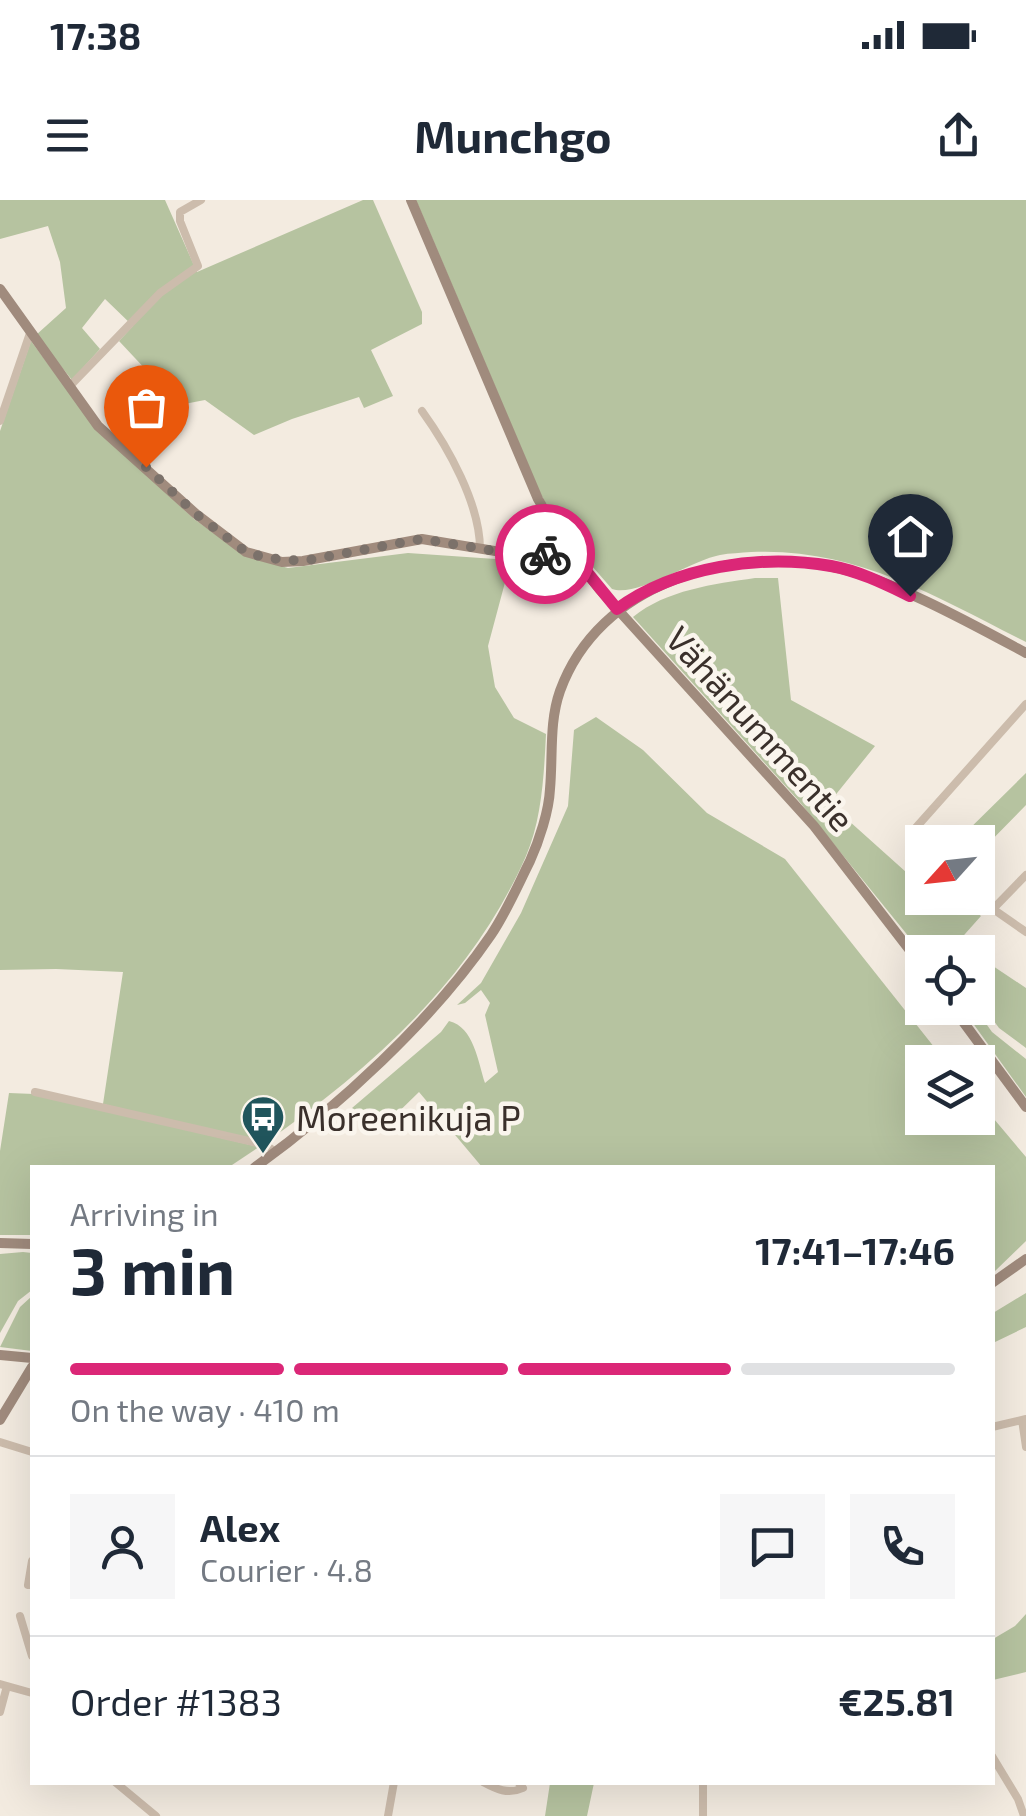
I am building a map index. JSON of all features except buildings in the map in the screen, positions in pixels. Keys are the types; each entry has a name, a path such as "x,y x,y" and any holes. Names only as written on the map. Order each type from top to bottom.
{"street":[{"path":"70,386 160,293 198,266 180,222 180,212 200,200"},
{"name":"Vähänummentie","path":"411,200 538,499 568,549 617,609 814,826 905,944"},
{"path":"0,288 98,426 196,514 246,552 282,562 303,561 422,539 480,549 548,554 568,549"},
{"path":"0,420 30,333"},
{"path":"422,411 437,432 472,502 480,549"},
{"path":"258,1165 372,1068 430,1009 492,934 532,857 550,794 559,693 574,659 617,609 661,585 735,564 762,561 833,566 880,582 1026,653"},
{"path":"918,825 1026,704"},
{"path":"1026,875 994,909 1026,932"},
{"path":"966,1025 1026,1106"},
{"path":"35,1092 266,1145 275,1152"},
{"path":"0,1244 30,1244"},
{"path":"995,1281 1026,1258"},
{"path":"0,1356 30,1358"},
{"path":"0,1420 30,1370"},
{"path":"995,1426 1024,1420 1026,1446"},
{"path":"0,1442 30,1451"},
{"path":"28,1585 30,1573"},
{"path":"20,1616 30,1649"},
{"path":"0,1712 4,1685 30,1692"},
{"path":"995,1762 1024,1816"},
{"path":"118,1785 156,1816"},
{"path":"388,1816 393,1785"},
{"path":"491,1785 514,1792 523,1788 520,1785"},
{"path":"702,1785 703,1816"}],"green space":[{"path":"0,200 165,200 197,272 363,200 373,200 422,312 422,324 371,350 393,396 364,408 359,397 254,435 205,400 179,405 119,341 133,326 105,299 82,328 100,349 72,380 36,335 66,308 60,262 48,226 0,239"},
{"path":"416,200 1026,200 1026,642 894,578 860,566 789,553 720,555 649,584 612,589 571,542 541,495"},
{"path":"31,341 91,422 194,519 245,555 288,568 408,553 511,560 488,646 495,687 514,718 546,734 539,812 526,856 478,942 416,1017 344,1083 265,1143 103,1104 123,972 0,970 0,431"},
{"path":"778,578 791,700 875,746 829,803 905,871 905,915 980,915 964,935 907,935 798,800 633,617 660,600 707,586"},
{"path":"596,717 643,750 707,813 785,859 905,1010 905,1025 917,1025 933,1045 905,1045 905,1135 995,1135 995,1120 1026,1157 1026,1241 995,1271 995,1165 480,1165 419,1092 378,1132 352,1108 449,1021 470,1038 485,1083 498,1072 485,1015 490,1003 481,990 457,1005 481,983 521,913 568,806 574,730"},
{"path":"1026,773 1026,805 995,837 995,825 973,825"},
{"path":"995,967 1026,988 1026,1048 995,1022"},
{"path":"974,1025 987,1025 1026,1059 1026,1097 995,1054 995,1045 989,1045"},
{"path":"9,1093 34,1094 259,1147 232,1165 30,1165 30,1235 0,1235 0,1151"},
{"path":"30,1253 30,1292 18,1301 0,1333 0,1254"},
{"path":"1026,1293 1026,1327 995,1342 995,1312"},
{"path":"30,1298 30,1351 0,1347 20,1307"},
{"path":"1026,1614 1026,1672 995,1680 995,1638"},
{"path":"550,1785 594,1785 587,1816 545,1816"}],"way so far":[{"path":"146,467 196,514 246,552 282,562 422,539 513,554 545,554"}],"place":[{"name":"Moreenikuja P","path":"263,1155"}],"route":[{"path":"545,554 568,549 617,609 661,585 735,564 762,561 833,566 910,596"}]}
